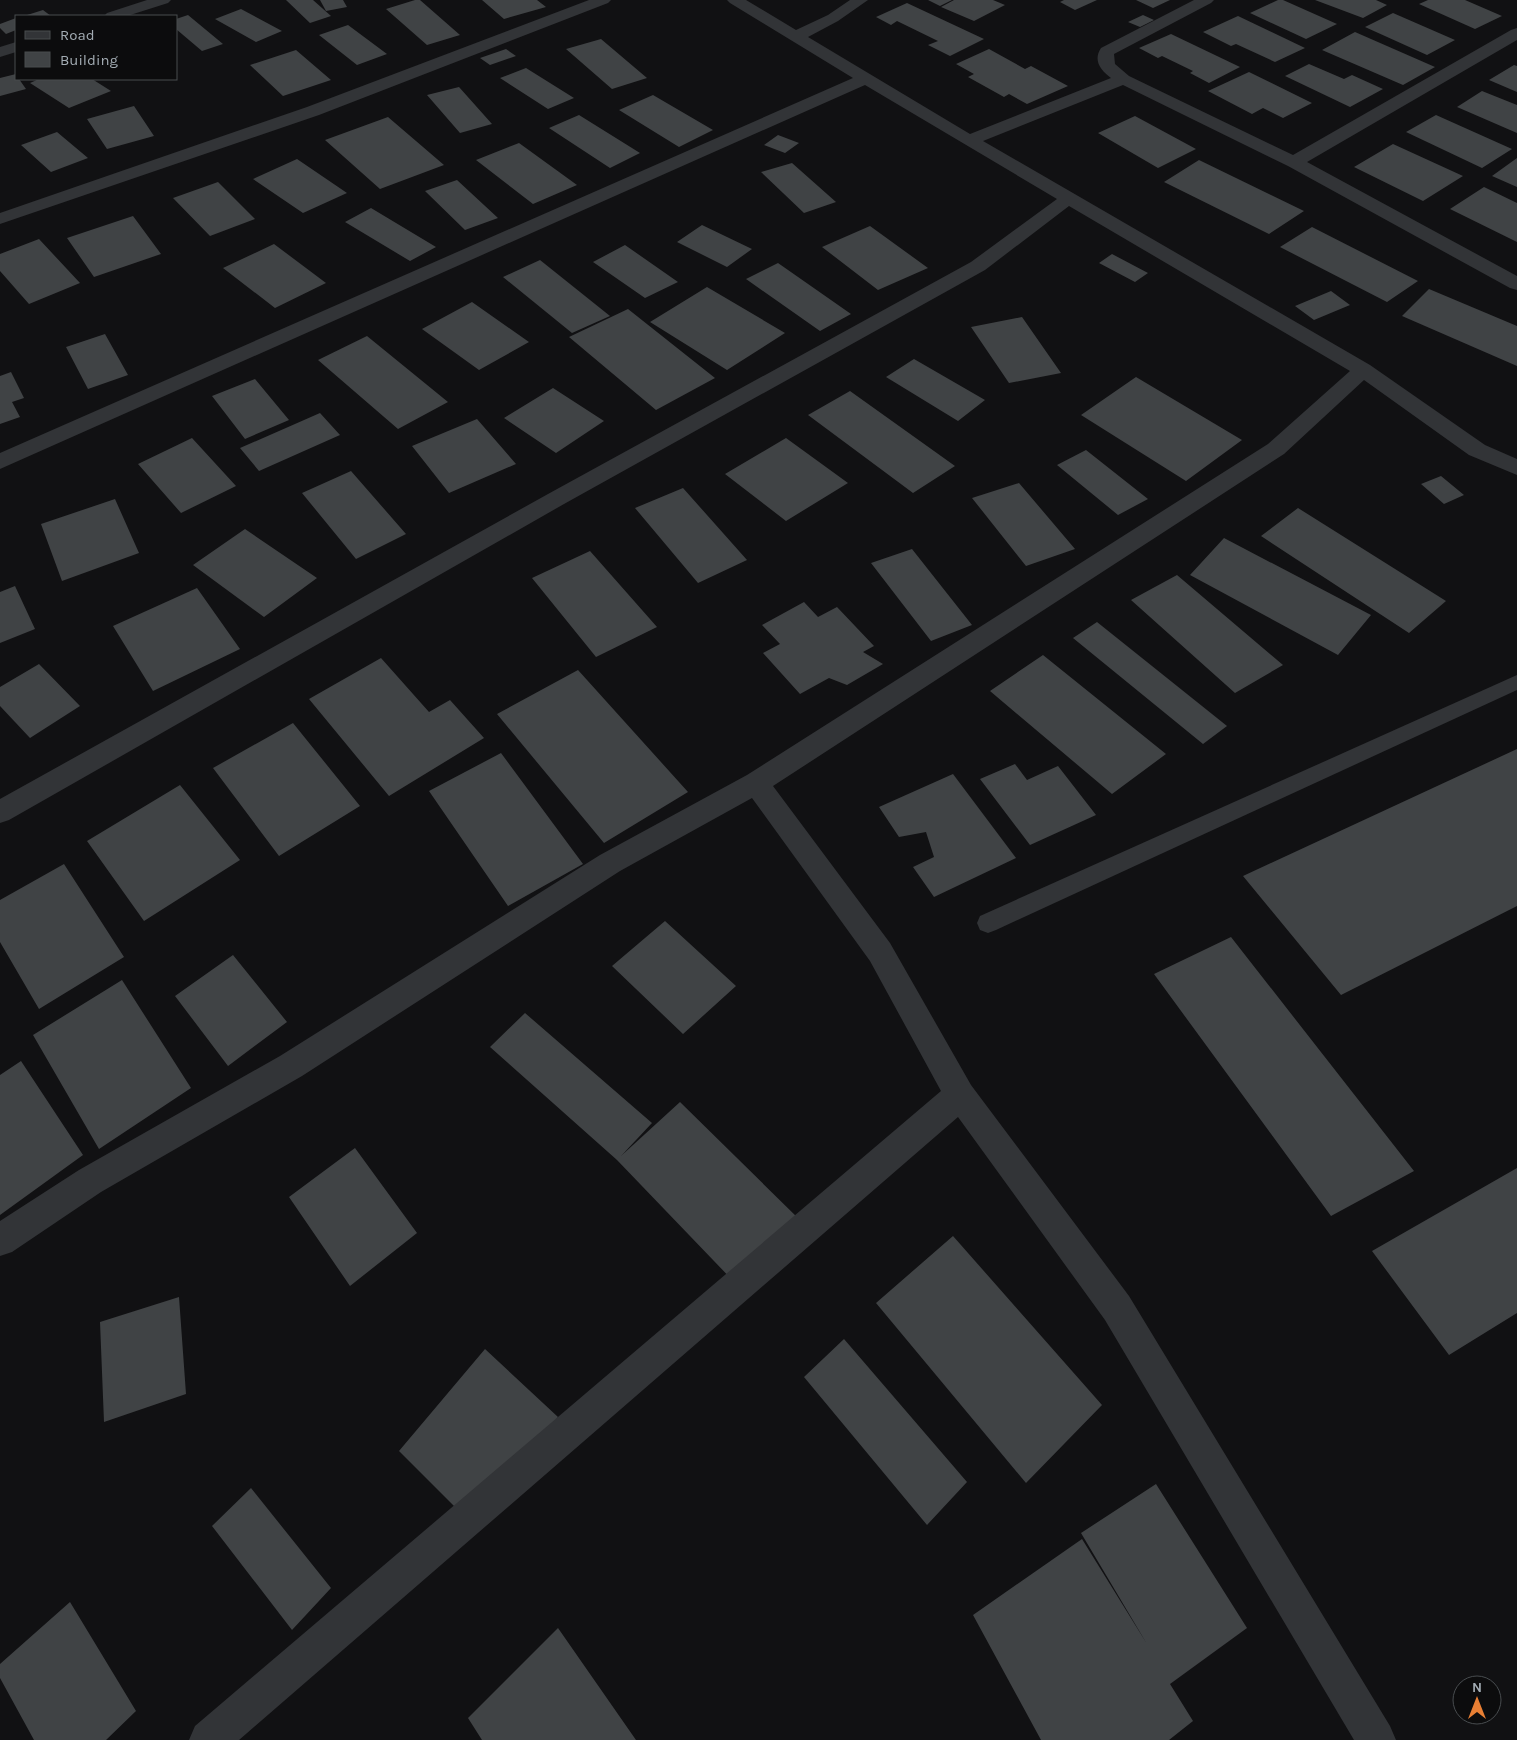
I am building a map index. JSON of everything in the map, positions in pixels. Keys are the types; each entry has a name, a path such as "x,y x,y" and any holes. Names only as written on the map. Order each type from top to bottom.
{"street":[{"path":"115,15 163,0"},
{"path":"0,219 313,111 603,0"},
{"path":"735,0 969,140 1364,370 1477,450 1517,468"},
{"path":"797,36 833,18 860,0"},
{"path":"1206,0 1107,51 1104,57 1106,63 1115,74 1123,79 1294,162 1517,284"},
{"path":"1294,162 1517,33"},
{"path":"0,52 15,47"},
{"path":"0,462 237,354 866,78"},
{"path":"969,140 1123,79"},
{"path":"0,812 547,504 978,266 1069,198"},
{"path":"0,1240 90,1180 291,1066 610,863 756,783 1276,449 1364,370"},
{"path":"756,783 880,952 960,1095 1117,1308 1376,1740"},
{"path":"210,1740 960,1095"}],"lane":[{"path":"988,923 1517,682"}],"building":[{"path":"286,0 313,0 331,16 310,23"},
{"path":"320,0 343,0 347,7 326,11"},
{"path":"420,0 460,35 427,45 386,9"},
{"path":"482,0 537,0 546,7 504,19"},
{"path":"928,0 952,0 940,6"},
{"path":"954,0 993,0 1005,5 974,21 941,7"},
{"path":"1064,0 1097,0 1075,10 1060,2"},
{"path":"1136,0 1170,0 1153,8"},
{"path":"1278,0 1283,0 1337,24 1306,39 1250,13"},
{"path":"1315,0 1376,0 1387,5 1363,18"},
{"path":"1428,0 1465,0 1502,16 1475,29 1419,4"},
{"path":"907,3 984,39 950,56 928,45 938,41 897,21 891,25 876,17"},
{"path":"241,9 282,31 256,42 215,19"},
{"path":"43,10 50,15 27,15"},
{"path":"1393,13 1455,40 1427,55 1365,27"},
{"path":"188,15 223,44 202,51 178,31 178,18"},
{"path":"1143,15 1154,20 1140,27 1128,22"},
{"path":"1238,16 1305,48 1275,62 1236,44 1231,46 1203,32"},
{"path":"15,18 15,30 6,34 0,28 0,24"},
{"path":"348,25 387,54 357,65 319,35"},
{"path":"1355,32 1435,67 1403,85 1322,50"},
{"path":"1171,34 1240,67 1209,83 1190,73 1193,71 1162,56 1158,58 1139,48"},
{"path":"601,39 647,78 612,89 566,49"},
{"path":"506,49 516,56 490,65 480,58"},
{"path":"989,49 1025,69 1031,66 1068,86 1027,104 1009,94 1004,97 968,77 974,74 956,64"},
{"path":"296,50 331,80 283,96 250,65"},
{"path":"1309,64 1344,79 1352,75 1383,89 1350,107 1285,76"},
{"path":"1514,65 1517,66 1517,92 1489,80"},
{"path":"526,68 574,98 548,109 500,78"},
{"path":"1249,72 1312,103 1283,118 1263,108 1252,114 1208,91"},
{"path":"15,74 15,80 20,80 26,89 0,96 0,78"},
{"path":"37,80 94,80 111,91 69,108 30,83"},
{"path":"459,87 492,124 460,133 427,95"},
{"path":"1482,91 1517,105 1517,133 1457,107"},
{"path":"653,95 713,130 679,147 619,110"},
{"path":"134,106 154,136 107,149 87,119"},
{"path":"579,115 640,153 610,168 549,128"},
{"path":"1436,115 1512,149 1482,168 1406,132"},
{"path":"1135,116 1196,149 1158,168 1098,133"},
{"path":"388,117 444,165 380,189 325,140"},
{"path":"57,132 88,158 51,172 21,145"},
{"path":"778,135 799,143 785,153 764,145"},
{"path":"519,143 577,185 533,204 476,160"},
{"path":"1393,144 1463,176 1423,201 1354,167"},
{"path":"1517,158 1517,187 1492,176"},
{"path":"297,159 347,193 303,213 253,179"},
{"path":"1199,160 1304,211 1269,234 1164,182"},
{"path":"792,163 836,202 804,213 761,172"},
{"path":"457,180 498,218 465,230 425,191"},
{"path":"218,182 255,219 210,236 173,198"},
{"path":"1484,187 1517,203 1517,242 1450,209"},
{"path":"371,208 436,247 410,261 345,222"},
{"path":"133,216 161,254 94,277 67,238"},
{"path":"702,225 752,249 727,267 677,242"},
{"path":"870,226 928,268 878,290 822,247"},
{"path":"1312,227 1418,281 1387,302 1280,247"},
{"path":"39,239 80,283 29,304 0,271 0,254"},
{"path":"274,244 326,283 275,308 223,268"},
{"path":"625,245 678,282 645,298 593,262"},
{"path":"1112,254 1148,273 1135,282 1099,263"},
{"path":"540,260 610,316 572,333 503,277"},
{"path":"778,263 851,314 820,331 746,279"},
{"path":"707,287 785,333 727,370 650,322"},
{"path":"1429,289 1517,326 1517,366 1402,316"},
{"path":"1331,291 1350,305 1314,320 1295,306"},
{"path":"472,302 529,342 479,370 422,329"},
{"path":"628,309 715,378 656,410 569,337"},
{"path":"1022,317 1061,373 1009,383 971,327"},
{"path":"105,334 128,375 88,389 66,347"},
{"path":"367,336 448,402 398,429 318,360"},
{"path":"914,359 985,400 958,421 886,377"},
{"path":"11,372 24,398 12,402 20,417 0,424 0,376"},
{"path":"1136,377 1242,440 1186,481 1081,415"},
{"path":"255,379 289,420 245,439 212,396"},
{"path":"553,388 604,421 556,453 504,418"},
{"path":"850,391 955,466 913,493 808,415"},
{"path":"320,413 340,435 259,471 240,448"},
{"path":"477,419 516,464 449,493 412,446"},
{"path":"192,438 236,486 181,513 138,464"},
{"path":"786,438 848,483 786,521 725,474"},
{"path":"1086,450 1148,499 1118,515 1057,465"},
{"path":"351,471 406,534 356,559 302,493"},
{"path":"1441,476 1464,495 1444,504 1421,484"},
{"path":"1019,483 1075,549 1026,566 972,498"},
{"path":"683,488 747,560 698,583 635,508"},
{"path":"115,499 139,553 62,581 41,524"},
{"path":"1298,508 1446,601 1409,633 1261,536"},
{"path":"245,529 317,578 264,617 193,565"},
{"path":"1224,538 1371,615 1338,655 1190,575"},
{"path":"912,549 972,625 931,641 871,563"},
{"path":"590,551 657,627 596,657 532,578"},
{"path":"1177,575 1283,665 1235,693 1131,600"},
{"path":"15,586 35,629 0,643 0,592"},
{"path":"197,588 240,649 153,691 113,626"},
{"path":"804,602 818,617 837,607 874,646 863,652 883,664 847,685 829,678 800,694 763,653 780,644 762,625"},
{"path":"1097,622 1227,726 1203,744 1073,638"},
{"path":"1043,655 1166,754 1112,794 990,691"},
{"path":"381,658 429,712 450,700 484,738 389,796 309,699"},
{"path":"39,664 80,706 30,738 0,706 0,687"},
{"path":"578,670 688,792 604,843 497,714"},
{"path":"293,723 360,806 279,856 213,768"},
{"path":"1517,749 1517,906 1341,995 1243,876"},
{"path":"501,753 583,864 508,906 429,791"},
{"path":"1015,764 1027,780 1058,766 1096,815 1030,845 980,779"},
{"path":"953,774 1016,858 934,897 913,867 934,857 926,832 899,837 879,807"},
{"path":"180,785 240,860 144,921 87,841"},
{"path":"64,864 124,957 39,1009 0,942 0,900"},
{"path":"665,921 736,986 683,1034 612,966"},
{"path":"1231,937 1414,1171 1331,1216 1154,974"},
{"path":"233,955 287,1022 228,1066 175,996"},
{"path":"122,980 191,1088 99,1149 33,1035"},
{"path":"525,1013 652,1123 621,1156 680,1102 801,1221 738,1286 617,1160 490,1047"},
{"path":"21,1061 83,1155 0,1215 0,1075"},
{"path":"355,1148 417,1233 350,1286 289,1197"},
{"path":"1517,1168 1517,1313 1449,1355 1372,1251"},
{"path":"953,1236 1102,1405 1026,1483 876,1303"},
{"path":"179,1297 186,1394 104,1422 100,1322"},
{"path":"844,1339 967,1482 927,1525 804,1377"},
{"path":"485,1349 558,1417 473,1525 399,1451"},
{"path":"1156,1484 1247,1628 1170,1684 1193,1721 1169,1740 1041,1740 973,1615 1082,1539 1147,1644 1081,1533"},
{"path":"251,1488 331,1588 292,1630 212,1526"},
{"path":"70,1602 136,1711 106,1740 34,1740 0,1678 0,1664"},
{"path":"558,1628 636,1740 482,1740 468,1718"}]}
